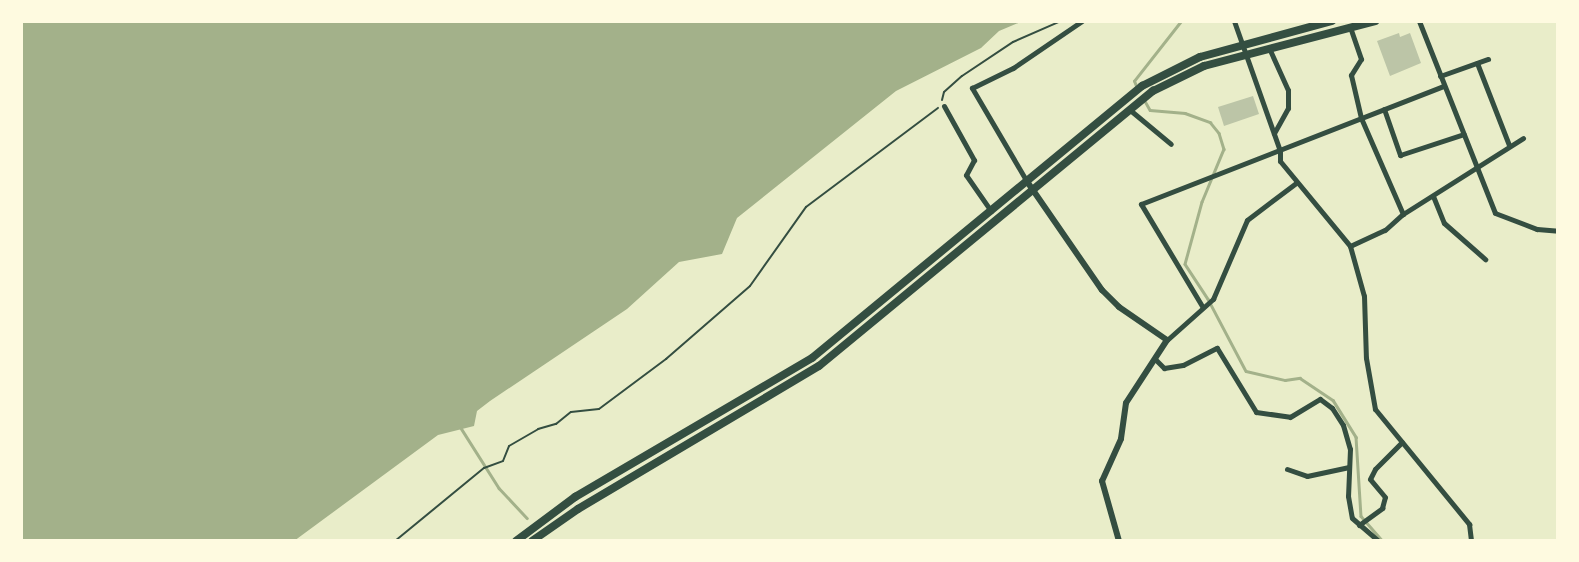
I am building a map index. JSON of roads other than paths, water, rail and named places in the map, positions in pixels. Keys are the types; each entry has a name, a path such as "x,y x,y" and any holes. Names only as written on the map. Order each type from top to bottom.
{"main road":[{"path":"516,541 575,498 765,388 826,347 1129,94 1161,74 1200,57 1332,21"},
{"path":"532,541 578,509 754,407 832,356 1132,106 1166,83 1204,66 1375,21"},
{"path":"1161,74 1166,83"},
{"path":"826,347 832,356"}],"street":[{"path":"1082,21 1013,68 972,89 1026,180 1102,290 1119,307 1167,340"},
{"path":"1234,21 1280,151 1280,161 1350,246 1364,296 1366,358 1375,409 1469,523 1471,541"},
{"path":"1419,21 1496,213 1537,229 1558,231"},
{"path":"1350,27 1361,59 1351,75 1362,118 1403,215"},
{"path":"1269,48 1288,90 1288,108 1274,133"},
{"path":"1440,76 1488,59"},
{"path":"1477,63 1509,145"},
{"path":"1204,305 1141,204 1444,86"},
{"path":"944,106 974,160 966,175 991,211"},
{"path":"1132,106 1171,144"},
{"path":"1384,109 1400,155 1464,134"},
{"path":"1350,246 1385,230 1403,215 1523,138"},
{"path":"1119,541 1102,481 1121,439 1126,403 1167,340 1213,299 1247,220 1296,183"},
{"path":"1433,196 1444,223 1485,259"},
{"path":"1155,359 1164,369 1183,365 1217,348 1256,412 1290,417 1320,400 1332,408 1343,425 1350,449 1348,496 1352,518 1378,541"},
{"path":"1359,525 1382,508 1385,497 1370,479 1402,442"},
{"path":"1287,469 1307,476 1349,467"}],"waterway":[{"path":"1136,86 1134,81 1181,21"},
{"path":"1145,101 1150,110 1185,113 1210,122 1219,133 1224,149 1202,202 1185,264 1208,299 1246,371 1285,380 1300,378 1333,400 1356,437 1361,516 1383,541"},
{"path":"461,428 499,488 527,518"}]}
